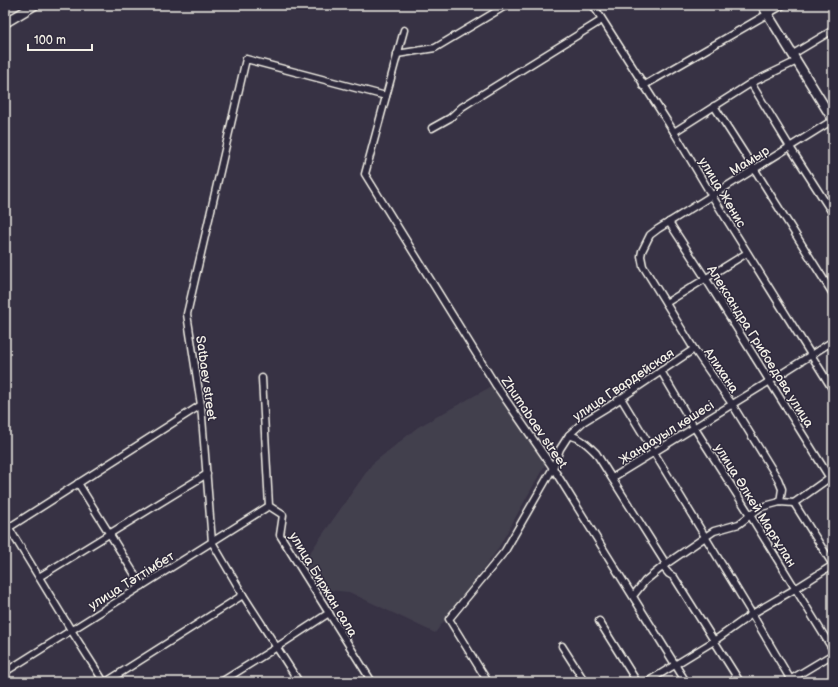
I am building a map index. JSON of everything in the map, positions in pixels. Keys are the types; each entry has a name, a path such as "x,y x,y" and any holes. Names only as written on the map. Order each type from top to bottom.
{"main road":[{"path":"5,23 35,5"},
{"path":"762,5 833,120"}],"street":[{"path":"397,54 435,48 507,5"},
{"name":"улица Женис","path":"593,5 674,132 747,253 833,390"},
{"path":"644,86 783,5"},
{"path":"432,128 450,118 472,100 602,20"},
{"path":"386,96 404,30"},
{"path":"674,132 714,106 795,58 833,30"},
{"name":"Satbaev street","path":"299,682 243,595 212,542 201,405 187,314 246,59 386,96"},
{"path":"751,84 833,214"},
{"name":"Zhumabaev street","path":"386,96 365,174 495,384 554,468 686,682"},
{"path":"714,106 833,294"},
{"name":"Мамыр","path":"642,251 650,235 833,120"},
{"name":"Александра Грибоедова улица","path":"669,222 832,478"},
{"name":"Алихана","path":"642,251 640,256 643,266 694,349 732,404 778,479 782,490 780,502"},
{"path":"666,303 747,253"},
{"name":"Жаңаауыл көшесі","path":"612,478 833,341"},
{"name":"улица Гвардейская","path":"486,681 449,620 505,551 554,468 560,449 569,435 583,422 694,349"},
{"name":"улица Әлкей Марғұлан","path":"661,371 694,427 833,650"},
{"path":"262,378 269,506"},
{"path":"621,398 752,614 790,681 833,654"},
{"path":"201,405 7,529 105,682 243,595"},
{"path":"569,435 582,440 596,453 669,574 674,577 740,682"},
{"path":"39,577 207,474"},
{"path":"632,596 645,581 664,565 714,531 739,524 761,507 780,502 794,503 832,478"},
{"path":"78,483 142,586"},
{"path":"648,682 752,614 833,565 794,503"},
{"name":"улица Тәттімбет","path":"5,672 269,506"},
{"name":"улица Биржан сала","path":"269,506 283,515 280,535 372,682"},
{"path":"221,682 329,613"},
{"path":"599,622 637,682"},
{"path":"562,646 585,682"}],"shaded area":[{"path":"492,386 546,463 496,552 435,633 349,592 328,590 313,578 304,561 372,464 418,427"}]}
